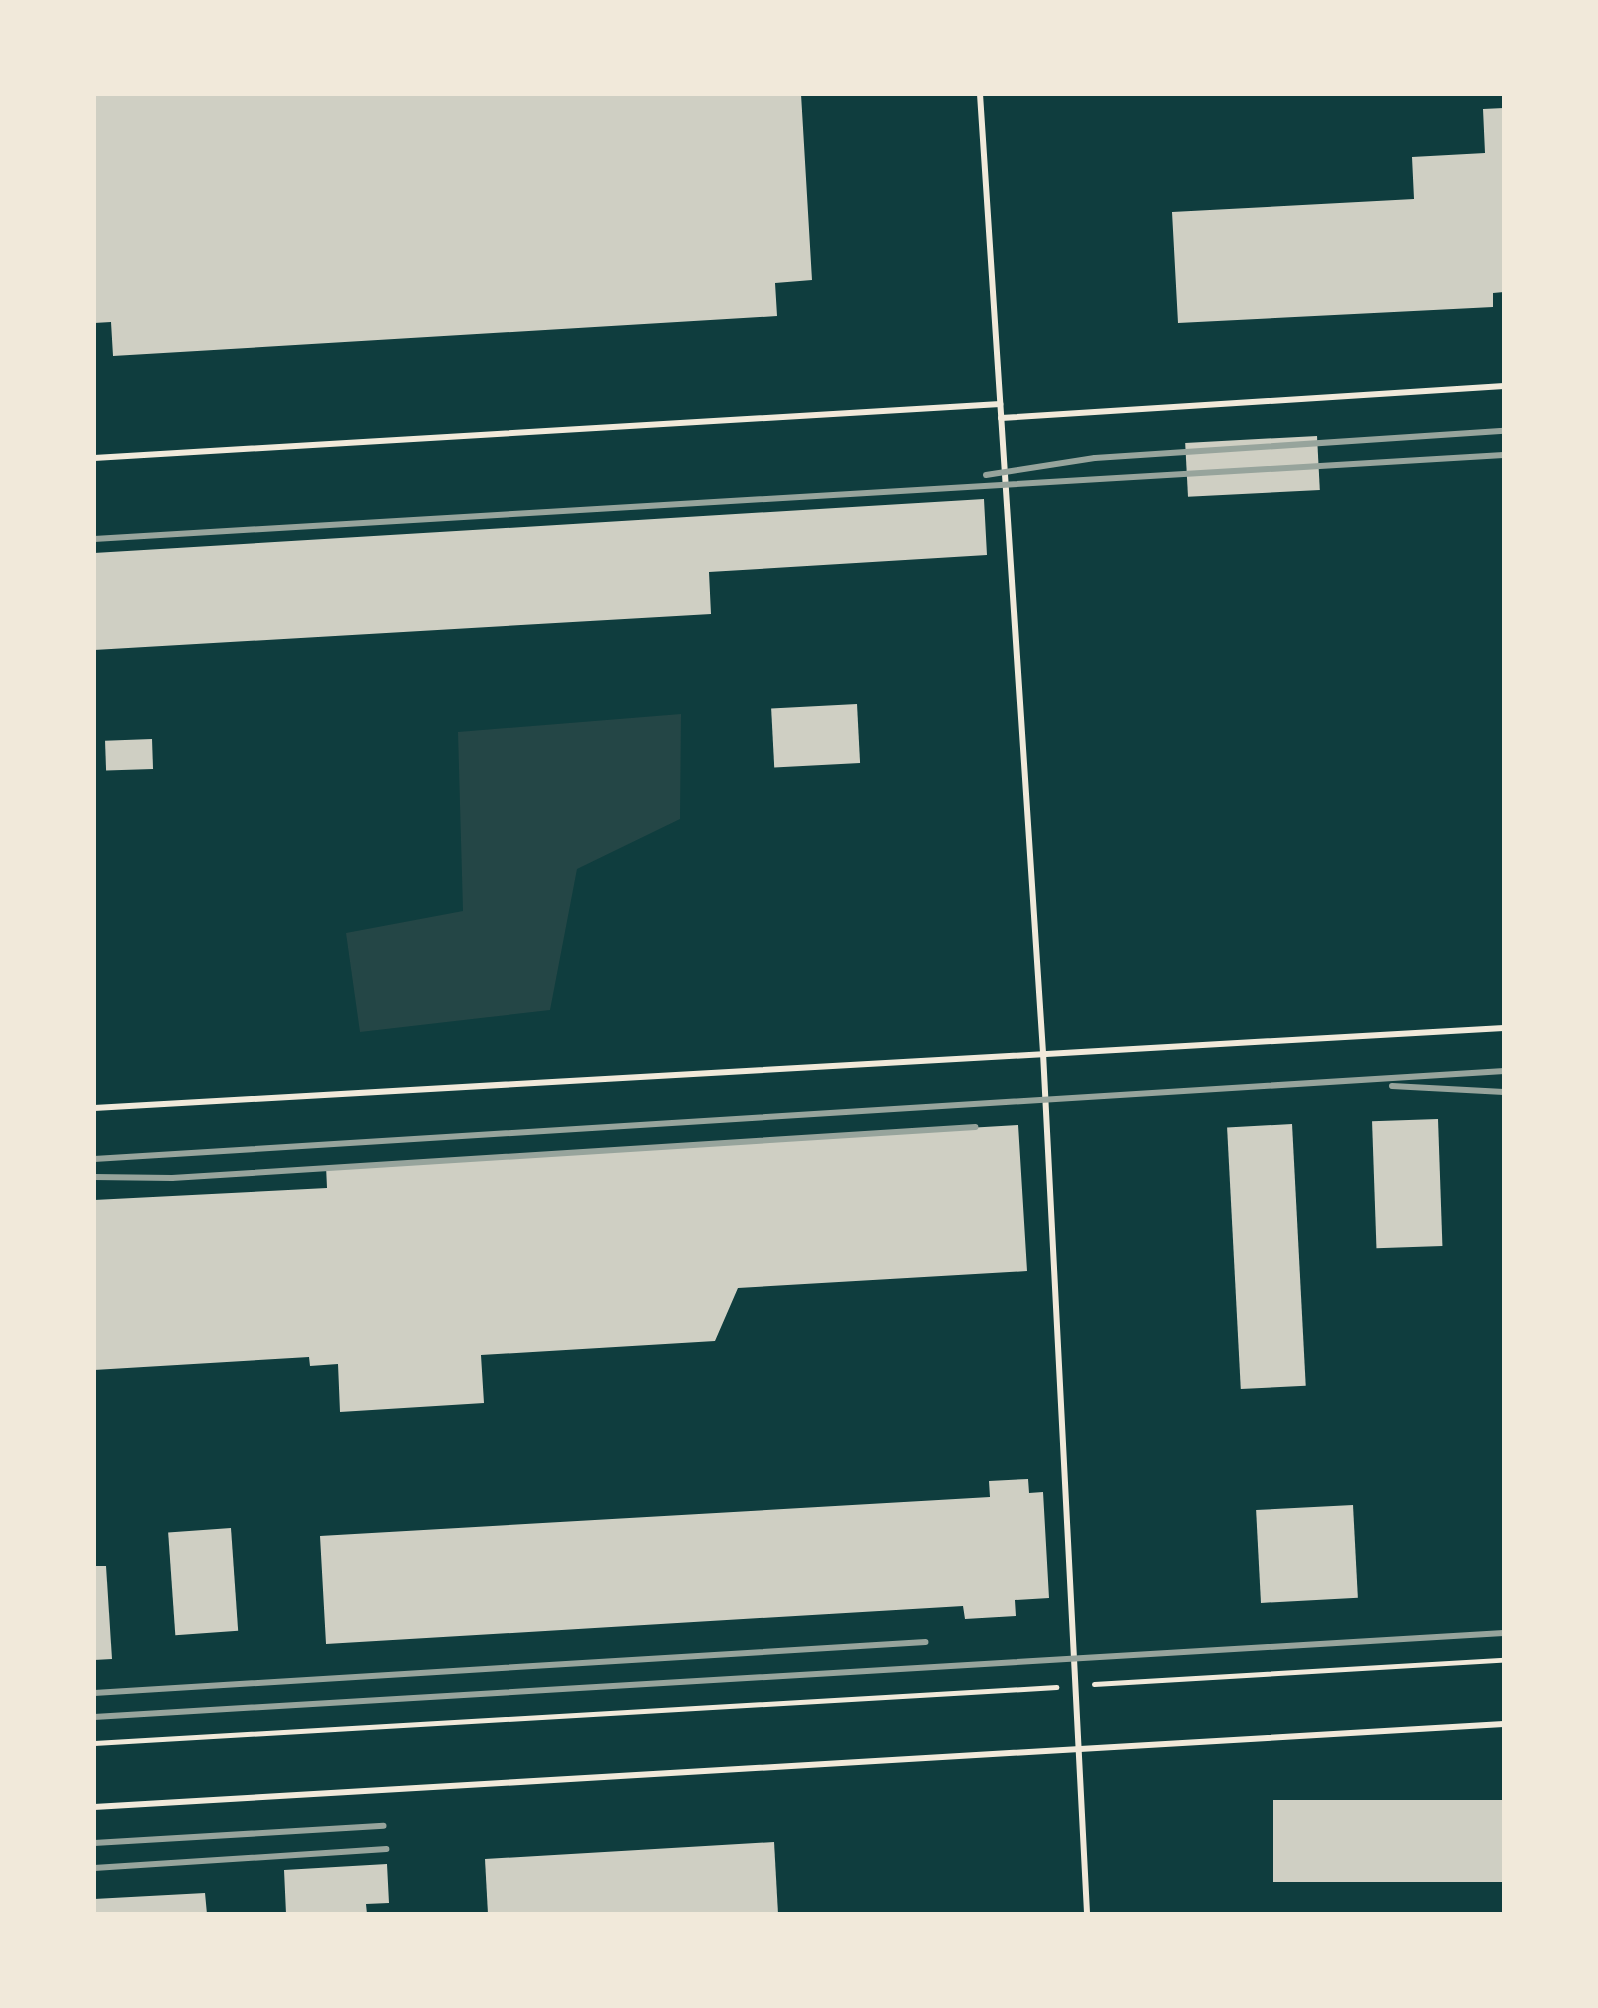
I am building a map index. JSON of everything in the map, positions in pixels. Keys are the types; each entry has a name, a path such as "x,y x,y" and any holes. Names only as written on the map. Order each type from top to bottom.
{"lane":[{"path":"980,94 1043,1053 1087,1914"},
{"path":"1001,418 1504,386"},
{"path":"94,458 1000,404"},
{"path":"94,1108 1504,1028"},
{"path":"94,1807 1504,1724"}],"path":[{"path":"94,1743 1504,1660"}],"shaded area":[{"path":"681,714 680,819 577,869 550,1010 360,1032 346,933 463,911 458,732"}],"building":[{"path":"94,94 801,94 812,280 775,283 777,316 113,356 111,322 94,323"},
{"path":"1504,108 1504,292 1493,293 1493,307 1178,323 1172,212 1414,199 1412,157 1485,153 1483,109"},
{"path":"1317,436 1320,490 1188,497 1185,443"},
{"path":"984,499 987,555 709,572 711,614 94,650 94,553"},
{"path":"857,704 860,763 774,767 771,709"},
{"path":"152,739 153,769 106,771 105,741"},
{"path":"1438,1119 1442,1246 1376,1248 1372,1121"},
{"path":"1292,1124 1306,1386 1241,1389 1227,1127"},
{"path":"1018,1125 1027,1271 738,1288 715,1341 481,1355 484,1403 340,1412 338,1364 310,1366 309,1357 94,1370 94,1200 327,1188 326,1166"},
{"path":"1028,1479 1029,1493 1043,1492 1049,1598 1015,1600 1016,1616 965,1619 963,1606 326,1644 320,1536 990,1497 989,1481"},
{"path":"1353,1505 1358,1598 1261,1603 1256,1510"},
{"path":"231,1528 238,1631 175,1635 168,1532"},
{"path":"94,1566 106,1566 112,1659 94,1660"},
{"path":"1273,1800 1504,1800 1504,1882 1273,1882"},
{"path":"774,1842 778,1914 488,1914 485,1859"},
{"path":"387,1864 389,1903 366,1904 367,1914 286,1914 284,1870"},
{"path":"205,1893 207,1914 94,1914 94,1899"}],"railway":[{"path":"986,475 1095,458 1504,431"},
{"path":"94,539 1504,455"},
{"path":"94,1159 1504,1071"},
{"path":"1392,1086 1504,1092"},
{"path":"94,1177 172,1178 975,1127"},
{"path":"94,1717 1504,1633"},
{"path":"94,1693 925,1642"},
{"path":"94,1843 384,1826"},
{"path":"94,1868 386,1849"}]}
